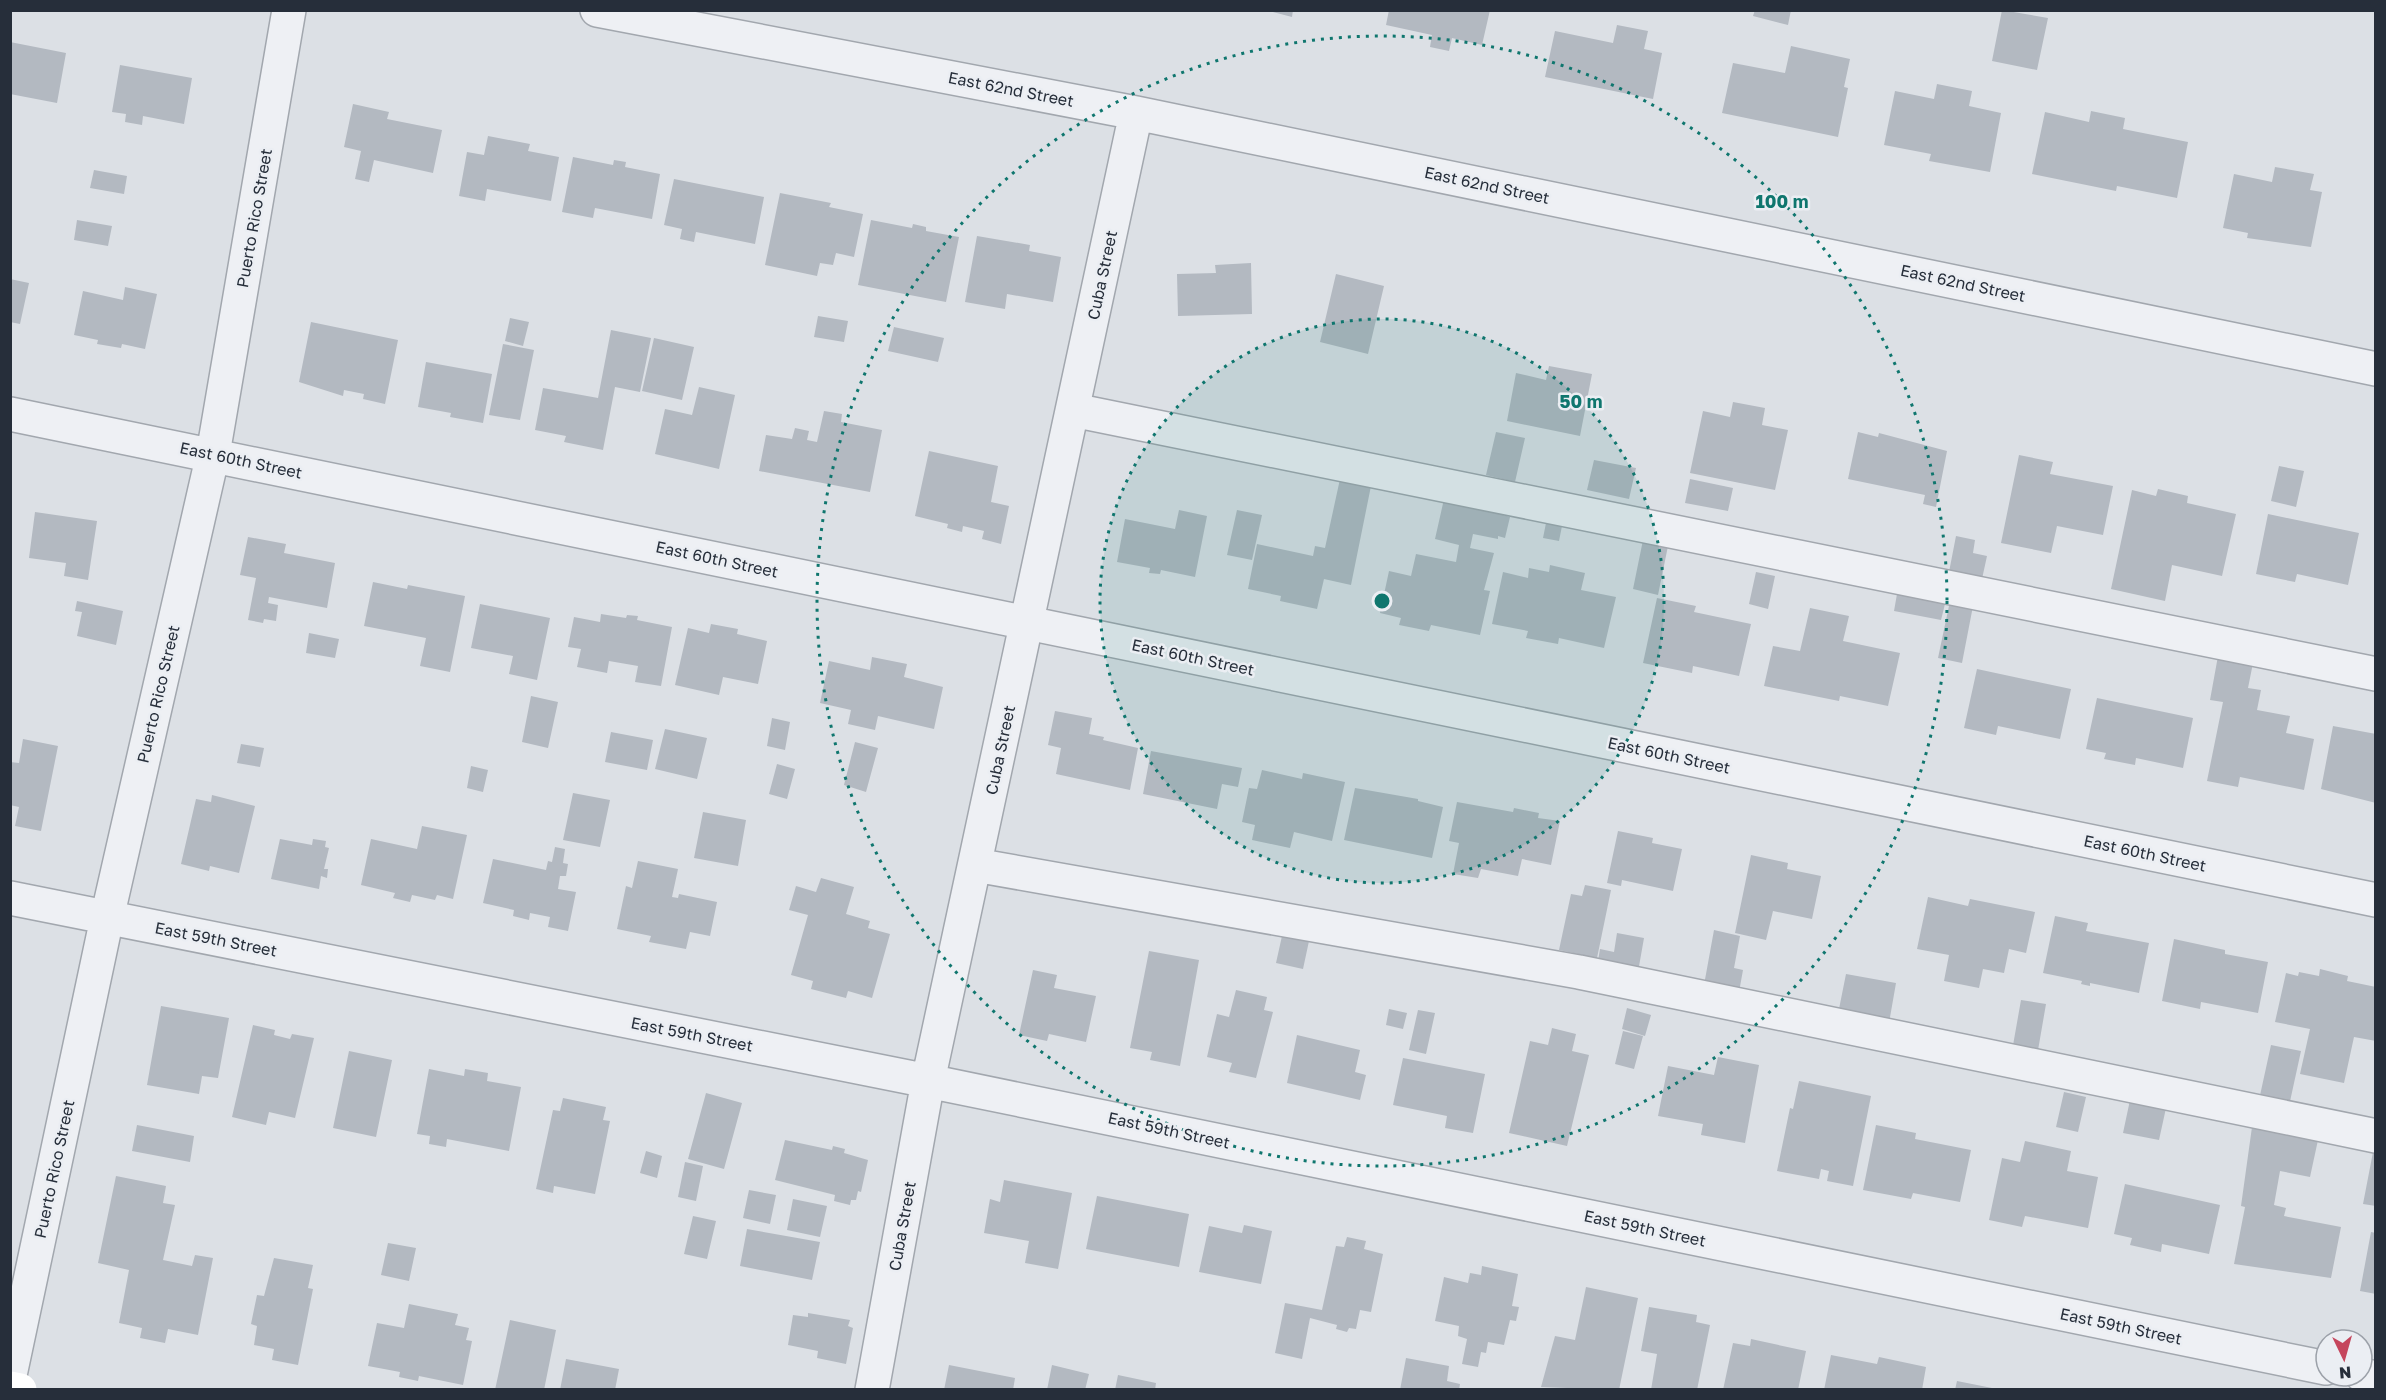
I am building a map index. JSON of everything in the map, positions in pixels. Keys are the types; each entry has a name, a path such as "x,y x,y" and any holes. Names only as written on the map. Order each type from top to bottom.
{"main road":[{"path":"10,1388 20,1389"}],"street":[{"name":"Puerto Rico Street","path":"10,1375 107,918 213,454 289,10"},
{"name":"East 62nd Street","path":"597,10 1136,113 2376,369"},
{"name":"Cuba Street","path":"872,1389 928,1081 1136,113"},
{"path":"1073,410 2376,674"},
{"name":"East 60th Street","path":"10,414 2376,900"},
{"path":"975,865 1579,972 2376,1136"},
{"name":"East 59th Street","path":"10,898 928,1081 2314,1366"}],"building":[{"path":"1265,10 1293,10 1292,17"},
{"path":"1389,10 1490,10 1482,45 1452,38 1449,51 1430,47 1432,35 1386,25"},
{"path":"1755,10 1791,10 1788,25 1753,16"},
{"path":"2002,10 2048,18 2037,70 1992,61"},
{"path":"1617,25 1648,31 1644,49 1662,53 1653,99 1545,77 1555,31 1613,43"},
{"path":"10,42 66,53 57,103 10,94"},
{"path":"1791,46 1850,59 1844,87 1848,88 1838,137 1722,113 1733,63 1785,73"},
{"path":"120,65 192,78 184,124 143,116 142,125 125,122 126,114 112,112"},
{"path":"1937,84 1972,91 1969,106 2001,113 1990,172 1929,161 1931,154 1884,145 1895,91 1934,99"},
{"path":"353,104 389,112 387,119 442,130 433,173 374,160 369,182 355,179 361,151 344,147"},
{"path":"2091,111 2125,118 2123,129 2188,142 2177,198 2117,186 2116,191 2032,174 2045,112 2089,122"},
{"path":"488,136 530,144 528,151 559,157 551,201 487,189 485,201 459,196 467,152 484,155"},
{"path":"573,157 613,165 614,160 626,162 625,167 660,174 652,219 595,208 593,218 562,212"},
{"path":"2275,167 2314,174 2310,190 2322,192 2311,247 2247,238 2248,233 2223,228 2234,174 2272,182"},
{"path":"94,170 127,176 124,194 90,188"},
{"path":"674,179 764,197 755,244 696,232 694,242 680,239 682,229 664,225"},
{"path":"780,193 831,203 829,207 863,214 854,257 836,253 833,265 820,263 817,276 765,265"},
{"path":"77,220 112,226 108,246 74,240"},
{"path":"871,220 912,228 913,224 926,227 926,231 959,237 946,302 858,285"},
{"path":"977,236 1030,245 1029,251 1061,257 1053,302 1007,294 1005,309 965,302"},
{"path":"1251,263 1252,314 1178,316 1177,274 1216,273 1215,265"},
{"path":"1336,274 1384,286 1368,354 1320,342"},
{"path":"10,279 29,283 20,324 10,322"},
{"path":"125,287 157,294 145,349 122,344 121,348 97,344 98,340 74,335 83,291 123,300"},
{"path":"818,316 848,321 844,342 814,337"},
{"path":"510,318 529,322 523,346 505,341"},
{"path":"311,322 398,340 385,404 363,399 364,394 344,390 343,396 299,382"},
{"path":"894,327 944,338 938,362 888,351"},
{"path":"611,330 651,338 640,392 615,387 603,450 564,442 566,436 535,430 543,388 598,398"},
{"path":"654,338 694,347 682,400 642,391"},
{"path":"503,344 534,350 520,420 489,415"},
{"path":"426,362 492,374 483,423 450,417 451,413 418,407"},
{"path":"1549,366 1592,374 1580,436 1507,421 1516,373 1546,380"},
{"path":"699,387 735,395 719,469 655,454 665,409 692,415"},
{"path":"1733,402 1765,408 1762,425 1788,430 1775,490 1690,473 1703,411 1730,417"},
{"path":"824,411 842,414 841,422 882,430 870,492 759,471 766,435 792,439 795,428 809,431 807,440 817,442"},
{"path":"1496,432 1525,438 1515,482 1486,475"},
{"path":"1858,432 1878,437 1879,433 1947,451 1936,507 1923,504 1925,495 1848,479"},
{"path":"929,451 998,466 991,502 1009,506 1001,544 982,539 984,531 963,526 962,532 947,528 948,524 915,516"},
{"path":"2019,455 2053,462 2050,474 2113,486 2103,535 2057,526 2051,553 2001,543"},
{"path":"1594,460 1636,468 1629,499 1587,490"},
{"path":"2279,466 2304,471 2296,507 2271,501"},
{"path":"1340,479 1371,486 1351,585 1324,579 1317,609 1280,601 1281,596 1248,589 1257,544 1313,556 1315,546 1325,548"},
{"path":"1690,479 1733,488 1728,511 1685,503"},
{"path":"2158,489 2188,496 2187,503 2236,514 2222,576 2172,565 2165,601 2111,589 2132,490 2156,496"},
{"path":"1444,499 1504,512 1503,515 1510,517 1505,538 1498,536 1498,539 1473,534 1470,548 1494,553 1484,590 1490,591 1480,635 1431,625 1429,631 1399,625 1401,618 1380,613 1389,571 1411,576 1416,554 1456,562 1459,545 1435,539"},
{"path":"1179,510 1207,516 1195,577 1161,570 1160,574 1149,573 1150,568 1117,562 1125,519 1175,529"},
{"path":"1237,510 1262,515 1252,560 1227,555"},
{"path":"35,512 97,521 88,580 64,576 66,563 29,558"},
{"path":"2268,514 2359,533 2348,585 2297,574 2295,582 2256,574"},
{"path":"1546,523 1562,526 1559,541 1543,538"},
{"path":"1956,536 1975,540 1973,553 1987,556 1982,579 1949,572"},
{"path":"248,537 286,544 284,553 335,563 327,608 269,597 268,603 278,605 276,621 264,619 263,623 248,620 256,578 240,575"},
{"path":"1643,540 1668,546 1658,595 1633,589"},
{"path":"1550,565 1585,573 1581,590 1616,597 1604,648 1559,638 1558,644 1526,638 1528,631 1492,624 1503,572 1528,578 1529,568 1549,572"},
{"path":"1756,572 1775,576 1768,609 1749,604"},
{"path":"373,582 407,589 408,585 465,596 450,672 420,666 426,638 364,626"},
{"path":"1897,594 1945,604 1941,620 1894,611"},
{"path":"1657,598 1696,606 1694,612 1751,624 1739,676 1693,666 1692,673 1643,663"},
{"path":"77,601 123,611 116,645 77,636 82,612 75,611"},
{"path":"1950,601 1973,606 1962,663 1938,658"},
{"path":"480,604 550,618 537,680 509,674 513,656 471,648"},
{"path":"1810,608 1849,616 1843,641 1900,653 1888,706 1840,696 1839,701 1764,686 1773,646 1800,651"},
{"path":"601,614 626,618 627,615 638,616 637,620 672,627 661,686 635,682 638,666 609,661 607,673 577,667 581,649 568,647 574,617 600,622"},
{"path":"711,624 738,629 737,634 767,641 758,684 723,677 719,695 675,685 688,628 709,633"},
{"path":"309,633 339,639 335,658 306,653"},
{"path":"2218,656 2253,663 2248,688 2261,690 2257,710 2290,716 2286,733 2314,739 2304,790 2240,777 2238,787 2207,781 2223,702 2210,700"},
{"path":"872,657 907,664 904,677 943,687 934,729 878,716 875,730 848,724 851,710 820,703 829,661 870,670"},
{"path":"1977,669 2071,689 2060,739 1998,726 1996,735 1964,728"},
{"path":"531,696 558,702 548,748 522,742"},
{"path":"2097,698 2193,718 2183,768 2136,758 2135,765 2104,759 2106,753 2086,749"},
{"path":"1055,711 1092,718 1089,734 1104,737 1103,740 1138,748 1130,790 1056,774 1061,748 1048,745"},
{"path":"772,718 790,722 785,750 767,746"},
{"path":"2333,726 2376,734 2376,803 2321,789"},
{"path":"665,729 707,738 697,779 655,769"},
{"path":"611,732 653,740 647,770 605,762"},
{"path":"23,739 58,746 41,831 15,826 19,807 10,805 10,762 19,763"},
{"path":"855,742 878,748 866,792 844,785"},
{"path":"241,744 264,748 260,767 237,763"},
{"path":"1151,751 1242,768 1238,787 1222,784 1217,809 1143,794"},
{"path":"777,764 795,769 787,799 769,794"},
{"path":"471,766 488,770 483,792 467,788"},
{"path":"1262,770 1302,779 1303,773 1345,782 1332,841 1294,832 1290,848 1252,840 1255,825 1242,822 1249,788 1257,789"},
{"path":"1355,788 1418,799 1418,801 1443,807 1432,858 1344,840"},
{"path":"573,793 610,800 600,847 563,840"},
{"path":"212,795 255,806 239,873 210,866 209,871 181,864 196,799 211,802"},
{"path":"1457,802 1513,812 1514,808 1539,813 1538,818 1560,821 1551,865 1522,859 1518,876 1481,869 1478,878 1453,874 1459,843 1449,841"},
{"path":"703,812 746,820 738,866 694,858"},
{"path":"422,826 467,835 453,899 437,895 435,900 412,895 410,902 393,898 395,893 361,885 371,839 417,849"},
{"path":"1618,831 1653,838 1652,843 1682,849 1673,891 1622,880 1621,886 1607,883"},
{"path":"280,839 312,845 313,839 326,841 325,847 329,848 324,869 328,869 327,878 321,876 319,889 271,879"},
{"path":"555,847 565,849 563,863 568,864 566,876 560,876 558,889 576,892 568,931 548,927 550,917 530,913 529,920 513,916 514,910 483,903 493,859 546,870 548,861 552,862"},
{"path":"1751,855 1788,863 1787,869 1821,876 1812,919 1773,911 1766,940 1735,933"},
{"path":"638,861 678,869 672,897 678,898 679,894 717,902 710,936 690,932 686,949 649,942 651,936 617,929 626,886 632,888"},
{"path":"821,878 854,887 846,914 870,921 868,928 890,934 872,998 848,991 846,998 811,989 813,981 791,975 808,915 789,910 796,886 816,892"},
{"path":"1585,885 1611,890 1597,958 1559,950 1571,894 1582,896"},
{"path":"1928,897 1968,906 1970,899 2035,912 2026,953 2009,949 2004,973 1983,969 1979,988 1944,981 1949,955 1917,949"},
{"path":"2055,916 2088,923 2086,931 2149,943 2139,993 2090,983 2090,986 2081,984 2082,981 2043,973"},
{"path":"1714,930 1740,936 1734,968 1743,970 1739,992 1704,985"},
{"path":"1617,933 1644,938 1638,972 1598,961 1600,949 1614,952"},
{"path":"1282,936 1309,941 1303,969 1276,963"},
{"path":"2174,939 2225,950 2225,954 2268,962 2258,1013 2201,1002 2200,1009 2162,1001"},
{"path":"1149,951 1199,960 1180,1066 1150,1060 1152,1052 1130,1048"},
{"path":"2320,969 2348,976 2347,981 2376,987 2376,1041 2354,1037 2344,1083 2300,1074 2310,1029 2275,1022 2286,973 2298,976 2299,972 2319,976"},
{"path":"1033,970 1057,975 1054,988 1096,996 1086,1042 1049,1034 1047,1041 1019,1035"},
{"path":"1846,974 1896,983 1889,1023 1838,1014"},
{"path":"1236,990 1267,997 1264,1010 1273,1012 1256,1078 1229,1072 1232,1063 1207,1057 1217,1014 1229,1017"},
{"path":"2021,1000 2046,1004 2037,1056 2012,1051"},
{"path":"161,1006 229,1018 218,1078 202,1076 199,1094 147,1085"},
{"path":"1627,1008 1651,1015 1645,1036 1622,1029"},
{"path":"1389,1009 1407,1013 1403,1029 1386,1025"},
{"path":"1418,1010 1435,1013 1426,1054 1409,1050"},
{"path":"253,1025 275,1030 274,1035 290,1039 292,1034 314,1038 295,1118 269,1112 266,1125 232,1117"},
{"path":"1552,1028 1576,1034 1572,1051 1589,1055 1567,1146 1509,1133 1530,1041 1548,1045"},
{"path":"1623,1031 1643,1036 1634,1069 1615,1064"},
{"path":"1297,1035 1360,1050 1355,1072 1366,1075 1360,1100 1287,1083"},
{"path":"2271,1045 2301,1051 2289,1106 2259,1100"},
{"path":"349,1051 392,1060 376,1137 333,1128"},
{"path":"1718,1057 1759,1065 1745,1143 1701,1135 1703,1124 1658,1116 1668,1066 1714,1075"},
{"path":"1403,1058 1485,1074 1473,1133 1445,1128 1447,1116 1393,1105"},
{"path":"429,1069 464,1076 465,1069 488,1073 487,1081 521,1087 509,1151 447,1139 446,1147 429,1144 430,1136 417,1134"},
{"path":"1799,1081 1871,1096 1853,1186 1827,1181 1829,1171 1821,1169 1819,1179 1777,1171 1790,1108 1793,1109"},
{"path":"2064,1092 2086,1097 2078,1132 2056,1127"},
{"path":"706,1093 742,1103 724,1169 688,1159"},
{"path":"563,1098 606,1107 603,1120 610,1121 595,1194 554,1186 553,1193 536,1189 553,1110 560,1111"},
{"path":"2130,1100 2166,1108 2159,1140 2123,1133"},
{"path":"137,1125 194,1136 190,1162 132,1151"},
{"path":"1876,1125 1916,1133 1915,1139 1971,1150 1960,1202 1913,1193 1911,1199 1863,1190"},
{"path":"2252,1127 2318,1140 2310,1177 2280,1171 2274,1205 2286,1208 2284,1216 2341,1227 2331,1278 2234,1264 2245,1207 2241,1206"},
{"path":"785,1140 832,1150 833,1146 845,1149 844,1153 868,1160 861,1192 858,1191 856,1200 851,1200 850,1205 834,1201 835,1195 775,1180"},
{"path":"2025,1141 2071,1151 2067,1171 2098,1177 2088,1228 2025,1216 2022,1227 1989,1220 2002,1158 2020,1162"},
{"path":"646,1151 662,1156 657,1178 640,1173"},
{"path":"2373,1152 2376,1152 2376,1206 2363,1204"},
{"path":"685,1162 703,1166 696,1201 678,1197"},
{"path":"116,1176 166,1186 163,1203 175,1205 163,1260 192,1266 195,1255 213,1258 198,1335 168,1329 165,1343 140,1338 142,1328 119,1323 129,1270 98,1263"},
{"path":"1004,1180 1072,1193 1058,1269 1025,1263 1029,1241 984,1233 990,1199 1000,1202"},
{"path":"2125,1184 2220,1205 2209,1254 2162,1244 2161,1252 2130,1245 2132,1238 2114,1234"},
{"path":"749,1190 776,1195 770,1224 743,1218"},
{"path":"1097,1196 1189,1214 1179,1267 1086,1249"},
{"path":"793,1199 827,1206 820,1237 787,1230"},
{"path":"693,1216 716,1221 707,1259 684,1254"},
{"path":"1244,1225 1272,1231 1261,1284 1199,1272 1209,1226 1242,1233"},
{"path":"747,1229 820,1242 812,1280 740,1266"},
{"path":"2371,1232 2376,1233 2376,1294 2360,1291"},
{"path":"1347,1237 1366,1241 1364,1249 1383,1254 1371,1312 1360,1310 1356,1329 1349,1328 1347,1332 1336,1329 1337,1325 1310,1318 1302,1359 1275,1353 1285,1303 1322,1310 1336,1246 1344,1247"},
{"path":"388,1243 416,1248 409,1281 381,1275"},
{"path":"274,1258 313,1265 308,1288 313,1289 298,1365 272,1360 274,1349 254,1345 257,1326 251,1324 257,1295 264,1296"},
{"path":"1482,1266 1518,1274 1512,1306 1519,1307 1516,1321 1510,1320 1504,1345 1488,1342 1486,1353 1481,1352 1478,1367 1462,1364 1467,1339 1458,1336 1459,1326 1435,1321 1444,1277 1468,1283 1470,1273 1481,1275"},
{"path":"1586,1287 1638,1298 1619,1390 1541,1387 1555,1336 1575,1340"},
{"path":"409,1304 458,1314 455,1325 469,1328 466,1340 472,1341 463,1385 419,1376 418,1381 399,1377 400,1372 368,1366 377,1323 404,1328"},
{"path":"1649,1307 1697,1315 1696,1322 1710,1325 1697,1390 1651,1390 1657,1354 1641,1351"},
{"path":"808,1313 850,1320 848,1326 853,1328 846,1364 817,1358 818,1351 788,1345 793,1315 808,1317"},
{"path":"510,1320 556,1330 544,1390 495,1390"},
{"path":"1751,1339 1806,1351 1798,1390 1723,1390 1733,1343 1750,1346"},
{"path":"1831,1355 1877,1364 1879,1357 1926,1367 1922,1390 1824,1390"},
{"path":"1406,1358 1449,1366 1447,1381 1460,1384 1459,1390 1400,1390"},
{"path":"566,1359 619,1369 615,1390 560,1390"},
{"path":"949,1365 1015,1378 1013,1390 944,1390"},
{"path":"1052,1365 1089,1374 1085,1390 1047,1390"},
{"path":"1118,1375 1156,1383 1155,1390 1115,1390"},
{"path":"1957,1381 1992,1388 1992,1390 1955,1390"}]}
